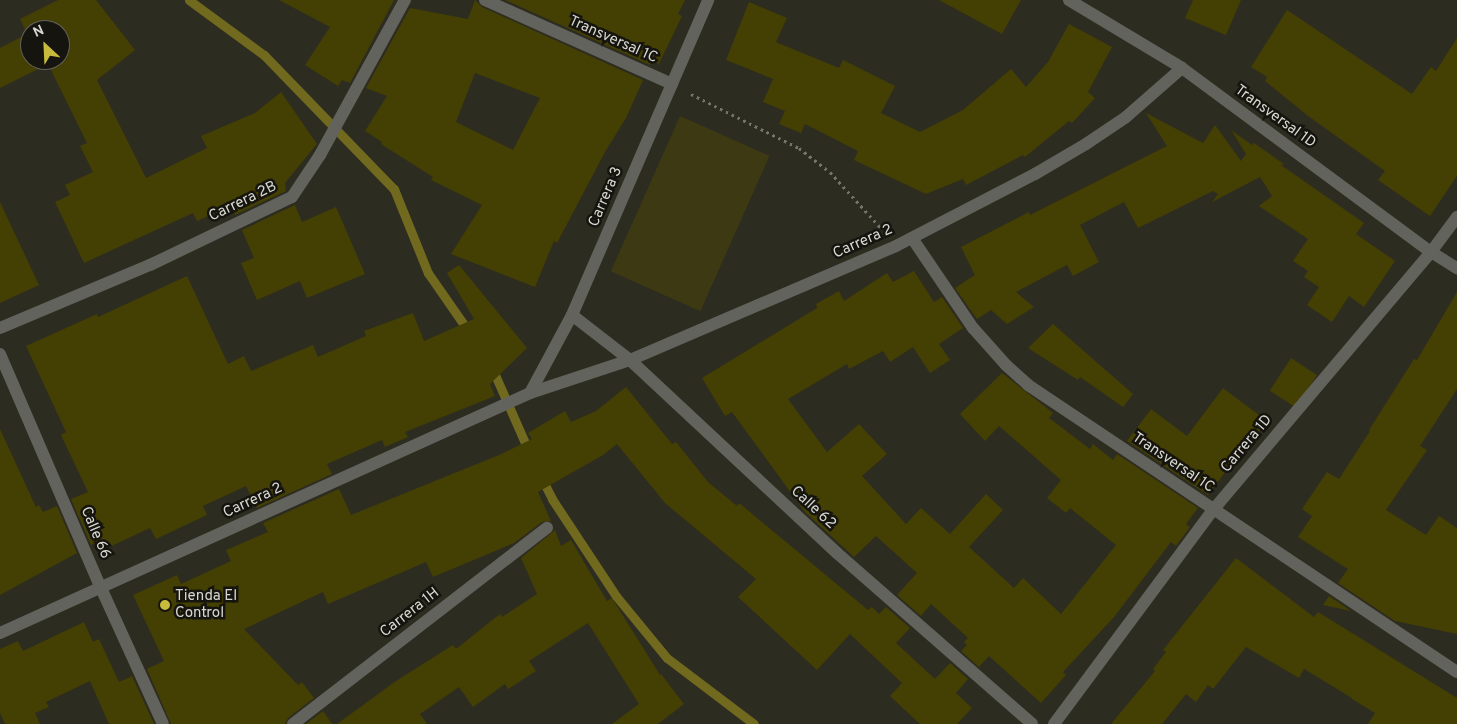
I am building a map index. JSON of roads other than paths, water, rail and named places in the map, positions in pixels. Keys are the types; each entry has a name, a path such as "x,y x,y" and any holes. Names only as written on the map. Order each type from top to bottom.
{"street":[{"name":"Carrera 2B","path":"0,328 150,265 292,197 320,155 405,0"},
{"name":"Transversal 1C","path":"485,0 672,84"},
{"name":"Carrera 3","path":"525,395 572,315 708,0"},
{"name":"Transversal 1D","path":"1069,0 1182,68 1431,252 1457,268"},
{"name":"Carrera 2","path":"0,633 525,395 630,360 896,246 1035,174 1086,144 1126,117 1182,68"},
{"name":"Carrera 1D","path":"1054,724 1213,510 1431,252 1457,217"},
{"name":"Transversal 1C","path":"912,238 973,328 1006,365 1028,384 1457,672"},
{"name":"Calle 62","path":"572,315 630,360 837,553 1032,724"},
{"name":"Calle 66","path":"0,354 101,588 163,724"},
{"name":"Carrera 1H","path":"293,724 547,528"}],"waterway":[{"path":"189,0 264,55 394,189 428,273 469,332"},
{"path":"492,368 529,452"},
{"path":"541,477 552,499 616,596 667,658 754,724"}],"place":[{"name":"Tienda El Control","path":"165,605"}]}
